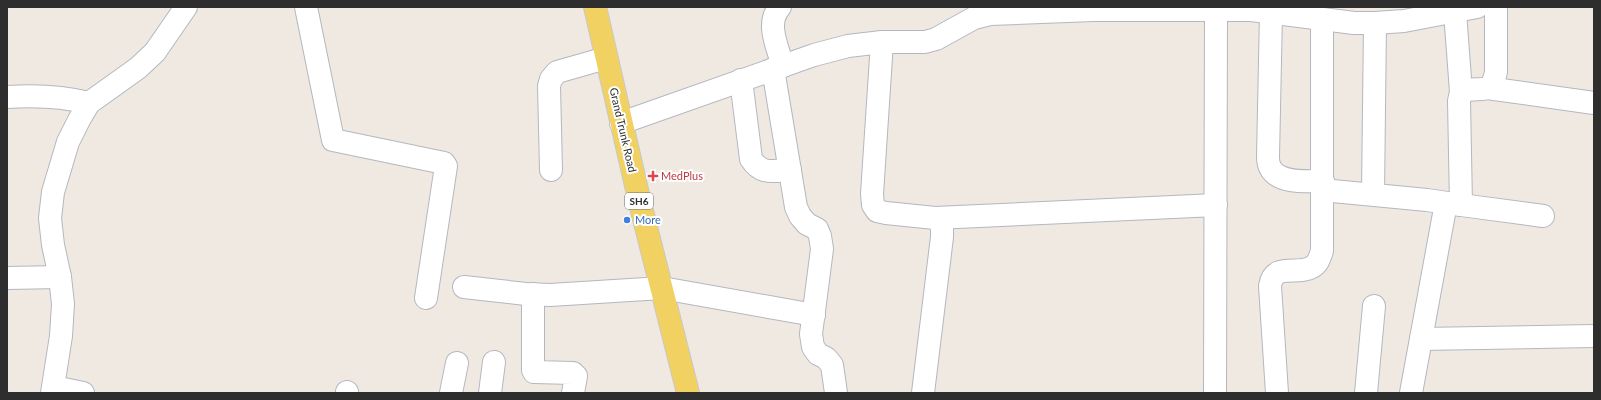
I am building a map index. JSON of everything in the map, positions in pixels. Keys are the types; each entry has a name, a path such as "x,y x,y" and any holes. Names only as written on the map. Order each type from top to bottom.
{"main road":[{"name":"Grand Trunk Road","path":"595,7 621,123 688,393"}],"street":[{"path":"83,393 53,390 61,336 62,304 60,277 53,245 50,218 53,192 68,142 78,120 90,102 138,68 155,52 186,7"},
{"path":"306,7 333,140 444,163 446,166 426,298"},
{"path":"780,7 773,18 773,30 796,207 800,216 807,224 817,229 820,236 822,249 811,334 813,347 818,354 826,358 832,365 836,393"},
{"path":"621,123 814,55 848,46 882,42 925,42 936,39 974,18 1004,10 1251,10 1322,19 1375,23 1404,21 1477,7"},
{"path":"1487,88 1494,82 1496,72 1496,7"},
{"path":"1203,9 1216,204 1215,393"},
{"path":"1411,393 1421,339 1453,204 1459,101 1461,92 1455,12"},
{"path":"1271,13 1268,157 1270,169 1276,174 1290,180 1373,194 1544,216"},
{"path":"1277,393 1270,286 1271,280 1276,274 1284,270 1306,269 1313,267 1318,261 1322,251 1322,19"},
{"path":"1373,194 1375,23"},
{"path":"882,42 872,194 873,205 877,211 935,218 1216,204"},
{"path":"551,170 549,86 551,79 557,72 606,58"},
{"path":"741,80 752,159 756,166 764,171 790,170"},
{"path":"1461,92 1467,89 1477,90 1487,88 1594,103"},
{"path":"7,97 67,97 90,102"},
{"path":"923,393 942,237 942,224 935,218"},
{"path":"7,278 60,277"},
{"path":"464,287 533,294 580,294 662,288 814,315"},
{"path":"533,294 533,370 534,372 573,373 576,376 573,393"},
{"path":"1366,393 1374,306"},
{"path":"1421,339 1594,336"},
{"path":"490,393 494,362"},
{"path":"451,393 458,363"}],"place":[{"name":"MedPlus","path":"653,176"},
{"name":"More","path":"627,220"}]}
